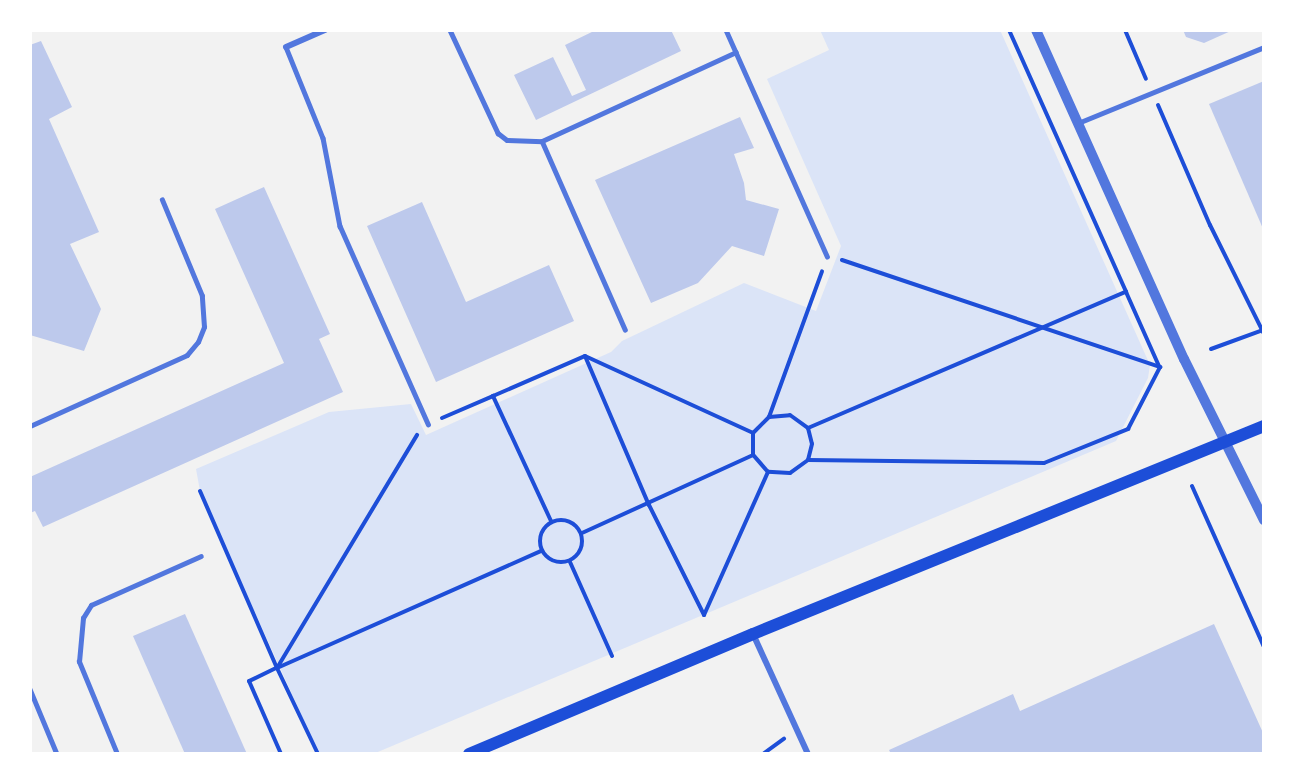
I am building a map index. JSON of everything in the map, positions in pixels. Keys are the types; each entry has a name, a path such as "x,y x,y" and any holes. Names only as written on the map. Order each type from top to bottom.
{"main road":[{"path":"469,754 753,634 1264,426"}],"street":[{"path":"286,47 325,30"},
{"path":"1036,30 1185,359 1264,520"},
{"path":"753,634 808,754"}],"lane":[{"path":"450,30 498,133 507,140 542,141 736,52"},
{"path":"726,30 827,256"},
{"path":"1078,123 1264,46"},
{"path":"286,47 323,138 340,226 428,424"},
{"path":"542,141 625,329"},
{"path":"30,426 187,355 198,342 204,327 202,296 162,200"},
{"path":"117,754 79,662 83,618 91,605 201,556"},
{"path":"30,689 57,754"}],"path":[{"path":"1009,30 1160,367"},
{"path":"1125,30 1210,225 1264,332 1211,349"},
{"path":"827,256 1160,367 1128,429 1044,463 808,460 790,473 768,472 753,455 753,433 769,417 827,256"},
{"path":"808,428 1126,292"},
{"path":"276,668 421,427 585,356 753,433"},
{"path":"585,356 649,505 704,615 768,472"},
{"path":"493,396 551,521"},
{"path":"769,417 790,415 808,428 812,444 808,460"},
{"path":"582,533 649,505 753,455"},
{"path":"1192,486 1264,647"},
{"path":"200,491 276,668 318,754"},
{"path":"569,520 582,533 582,550 570,562 553,562 541,551 541,532 551,521 569,520"},
{"path":"281,754 249,681 541,551"},
{"path":"570,562 612,656"}],"shaded area":[{"path":"820,30 1000,30 1150,365 1148,378 1116,441 373,754 319,754 200,491 196,469 329,412 411,404 426,435 611,352 622,341 744,283 816,311 841,246 767,79 829,50"}],"building":[{"path":"596,30 671,30 681,51 536,120 514,75 553,57 572,96 586,90 565,45"},
{"path":"1183,30 1233,30 1204,43 1186,37"},
{"path":"41,41 72,107 49,119 99,232 70,244 101,309 84,351 30,335 30,45"},
{"path":"1264,81 1264,231 1209,104"},
{"path":"740,117 754,148 734,154 744,183 746,200 779,209 764,256 732,246 698,283 651,303 595,180"},
{"path":"264,187 330,334 319,339 343,392 43,527 35,511 30,513 30,477 284,363 215,209"},
{"path":"422,202 466,302 549,265 574,321 436,382 367,226"},
{"path":"185,614 247,754 185,754 133,636"},
{"path":"1214,624 1264,735 1264,754 891,754 889,750 1013,694 1020,711"}]}
